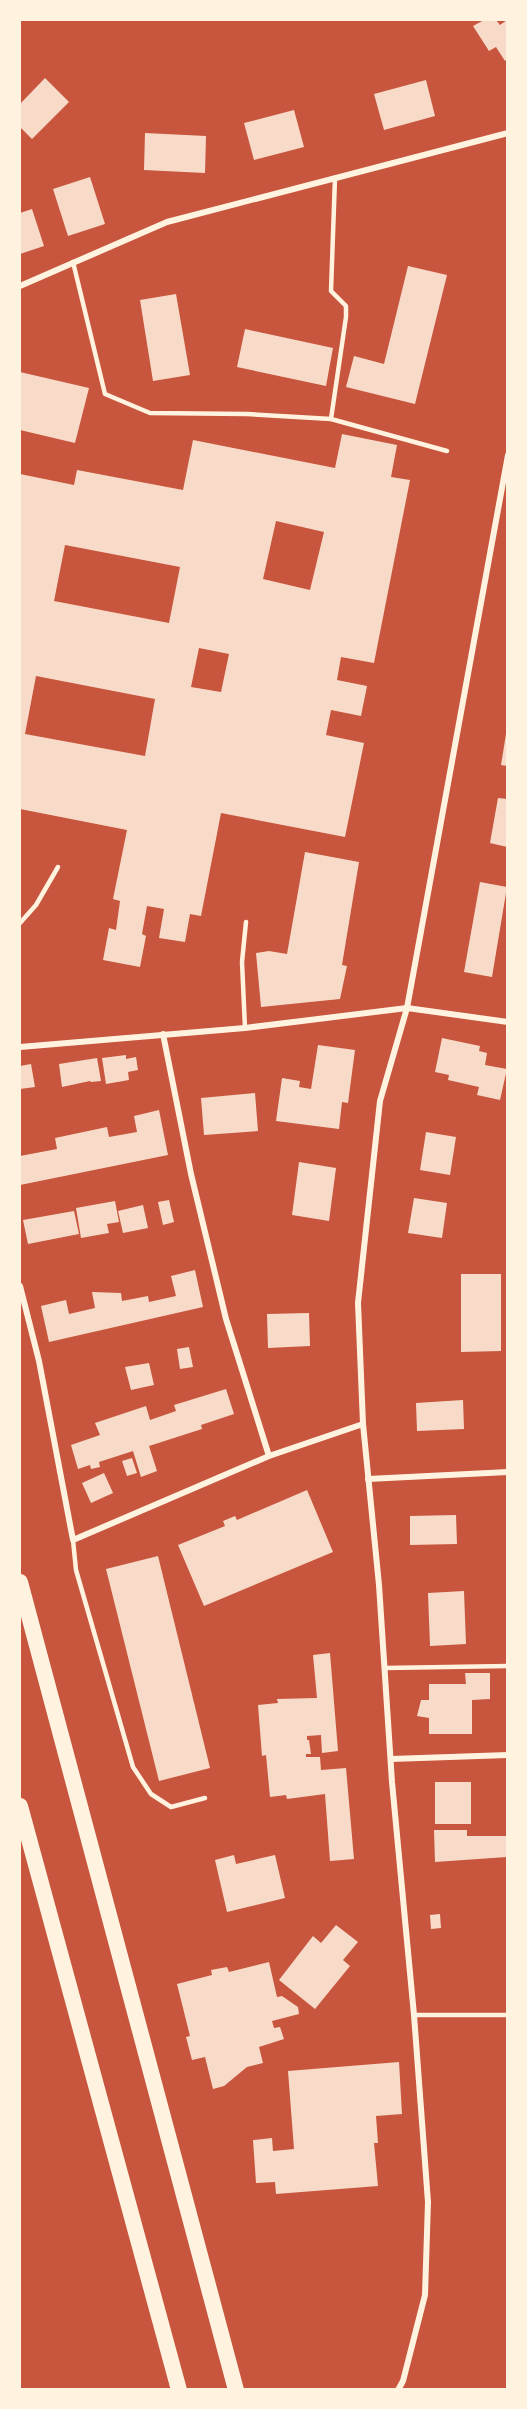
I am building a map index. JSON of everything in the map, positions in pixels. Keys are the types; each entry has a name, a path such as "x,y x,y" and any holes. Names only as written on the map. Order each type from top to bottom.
{"highway":[{"path":"20,1581 236,2390"},
{"path":"20,1806 179,2390"}],"street":[{"path":"20,286 167,222 507,133"},
{"path":"398,2390 403,2381 425,2295 428,2202 379,1585 363,1424 358,1303 380,1101 407,1008 507,455"},
{"path":"20,1047 245,1028 407,1008 507,1022"},
{"path":"163,1034 191,1174 224,1308 269,1456"},
{"path":"20,1286 39,1361 73,1540 269,1456 363,1424"},
{"path":"368,1479 507,1472"},
{"path":"392,1759 507,1755"}],"lane":[{"path":"331,419 346,317 346,306 331,291 335,178"},
{"path":"73,262 105,394 150,413 247,414 331,419 447,451"},
{"path":"20,923 36,905 58,867"},
{"path":"245,1028 242,962 246,922"},
{"path":"73,1540 76,1570 133,1767 150,1794 171,1807 205,1798"},
{"path":"385,1668 507,1666"},
{"path":"414,2015 507,2015"}],"building":[{"path":"484,20 496,20 500,25 507,20 507,59 505,61 496,47 489,51 473,26"},
{"path":"45,78 69,102 32,139 20,127 20,104"},
{"path":"426,80 435,116 384,130 374,94"},
{"path":"294,110 304,147 254,160 244,123"},
{"path":"145,133 206,136 205,173 144,170"},
{"path":"90,177 105,224 68,236 53,189"},
{"path":"32,209 44,246 20,254 20,213"},
{"path":"408,266 447,275 415,404 346,387 354,356 384,364"},
{"path":"176,294 190,375 153,381 140,300"},
{"path":"245,329 333,348 326,386 237,367"},
{"path":"20,372 89,388 75,443 20,430"},
{"path":"342,434 397,445 391,477 410,480 374,663 341,657 337,680 367,686 361,716 331,710 326,735 364,743 345,837 221,813 201,916 190,914 185,942 159,938 164,909 147,906 142,934 146,936 140,967 103,960 109,928 116,930 120,901 113,899 127,830 20,809 20,474 74,485 77,470 183,490 193,440 335,468","holes":["276,521 324,532 310,590 263,579","65,545 180,567 169,623 54,601","199,648 229,654 221,692 191,687","36,676 155,699 145,756 25,734"]},
{"path":"507,734 507,766 501,765"},
{"path":"498,798 507,799 507,847 490,843"},
{"path":"305,852 359,862 342,965 347,966 340,999 261,1007 256,953 269,951 287,954"},
{"path":"480,882 507,887 492,977 464,972"},
{"path":"442,1038 480,1046 479,1051 487,1053 485,1065 507,1069 500,1100 477,1095 479,1087 448,1080 449,1075 435,1072"},
{"path":"318,1045 355,1050 348,1103 342,1102 339,1129 276,1121 282,1078 300,1081 299,1087 311,1089"},
{"path":"126,1055 126,1059 136,1057 138,1070 128,1072 129,1080 106,1084 102,1058"},
{"path":"97,1058 101,1081 62,1087 59,1064"},
{"path":"31,1064 35,1087 20,1089 20,1066"},
{"path":"255,1093 258,1131 204,1135 201,1098"},
{"path":"159,1110 168,1155 20,1185 20,1156 57,1149 55,1138 107,1127 109,1137 137,1132 134,1116"},
{"path":"426,1132 456,1137 450,1175 420,1170"},
{"path":"299,1162 336,1168 329,1221 292,1215"},
{"path":"414,1198 447,1203 442,1238 408,1233"},
{"path":"169,1200 174,1222 163,1225 158,1202"},
{"path":"115,1201 119,1222 107,1224 109,1233 81,1238 76,1208"},
{"path":"143,1205 148,1228 123,1233 118,1211"},
{"path":"74,1211 79,1234 28,1244 23,1220"},
{"path":"195,1270 203,1307 49,1342 41,1306 66,1300 69,1314 95,1308 92,1292 121,1293 122,1301 148,1296 149,1302 176,1296 171,1276"},
{"path":"461,1274 501,1274 501,1351 461,1352"},
{"path":"309,1313 310,1346 268,1348 267,1314"},
{"path":"189,1347 193,1367 180,1369 177,1349"},
{"path":"149,1363 154,1385 131,1390 125,1367"},
{"path":"226,1389 234,1414 201,1425 202,1429 149,1446 157,1471 141,1477 133,1451 99,1462 100,1467 91,1469 90,1465 78,1469 71,1445 100,1435 95,1423 146,1406 150,1420 176,1411 174,1405"},
{"path":"463,1400 464,1429 417,1431 416,1403"},
{"path":"132,1458 137,1473 127,1476 122,1461"},
{"path":"104,1473 113,1493 91,1503 82,1483"},
{"path":"307,1490 333,1552 204,1606 178,1545 225,1526 223,1521 235,1516 237,1520"},
{"path":"456,1515 457,1544 410,1545 410,1516"},
{"path":"158,1556 210,1768 159,1781 106,1569"},
{"path":"464,1591 466,1644 430,1646 428,1593"},
{"path":"330,1653 338,1751 322,1753 321,1735 307,1736 311,1754 306,1754 306,1757 320,1757 321,1770 346,1768 354,1859 330,1861 325,1794 287,1799 286,1795 270,1797 266,1755 262,1756 258,1705 278,1703 277,1699 317,1698 313,1655"},
{"path":"465,1673 490,1673 490,1699 472,1700 472,1734 429,1734 429,1718 417,1716 421,1700 429,1700 429,1684 466,1684"},
{"path":"435,1782 471,1782 471,1824 435,1824"},
{"path":"434,1830 467,1830 467,1836 507,1836 507,1857 435,1862"},
{"path":"234,1855 236,1864 275,1855 285,1898 227,1912 215,1860"},
{"path":"440,1914 441,1928 431,1929 430,1915"},
{"path":"336,1925 358,1942 343,1960 350,1966 315,2009 279,1980 313,1936 321,1943"},
{"path":"269,1962 277,1997 282,1996 298,2007 299,2014 272,2021 274,2028 280,2027 284,2039 259,2047 263,2063 247,2067 224,2086 213,2089 205,2057 192,2060 186,2037 190,2036 177,1984 212,1975 211,1970 227,1967 229,1972"},
{"path":"399,2062 402,2114 376,2116 378,2143 374,2143 378,2186 276,2194 275,2182 256,2183 253,2140 272,2138 273,2151 294,2149 288,2071"}]}
